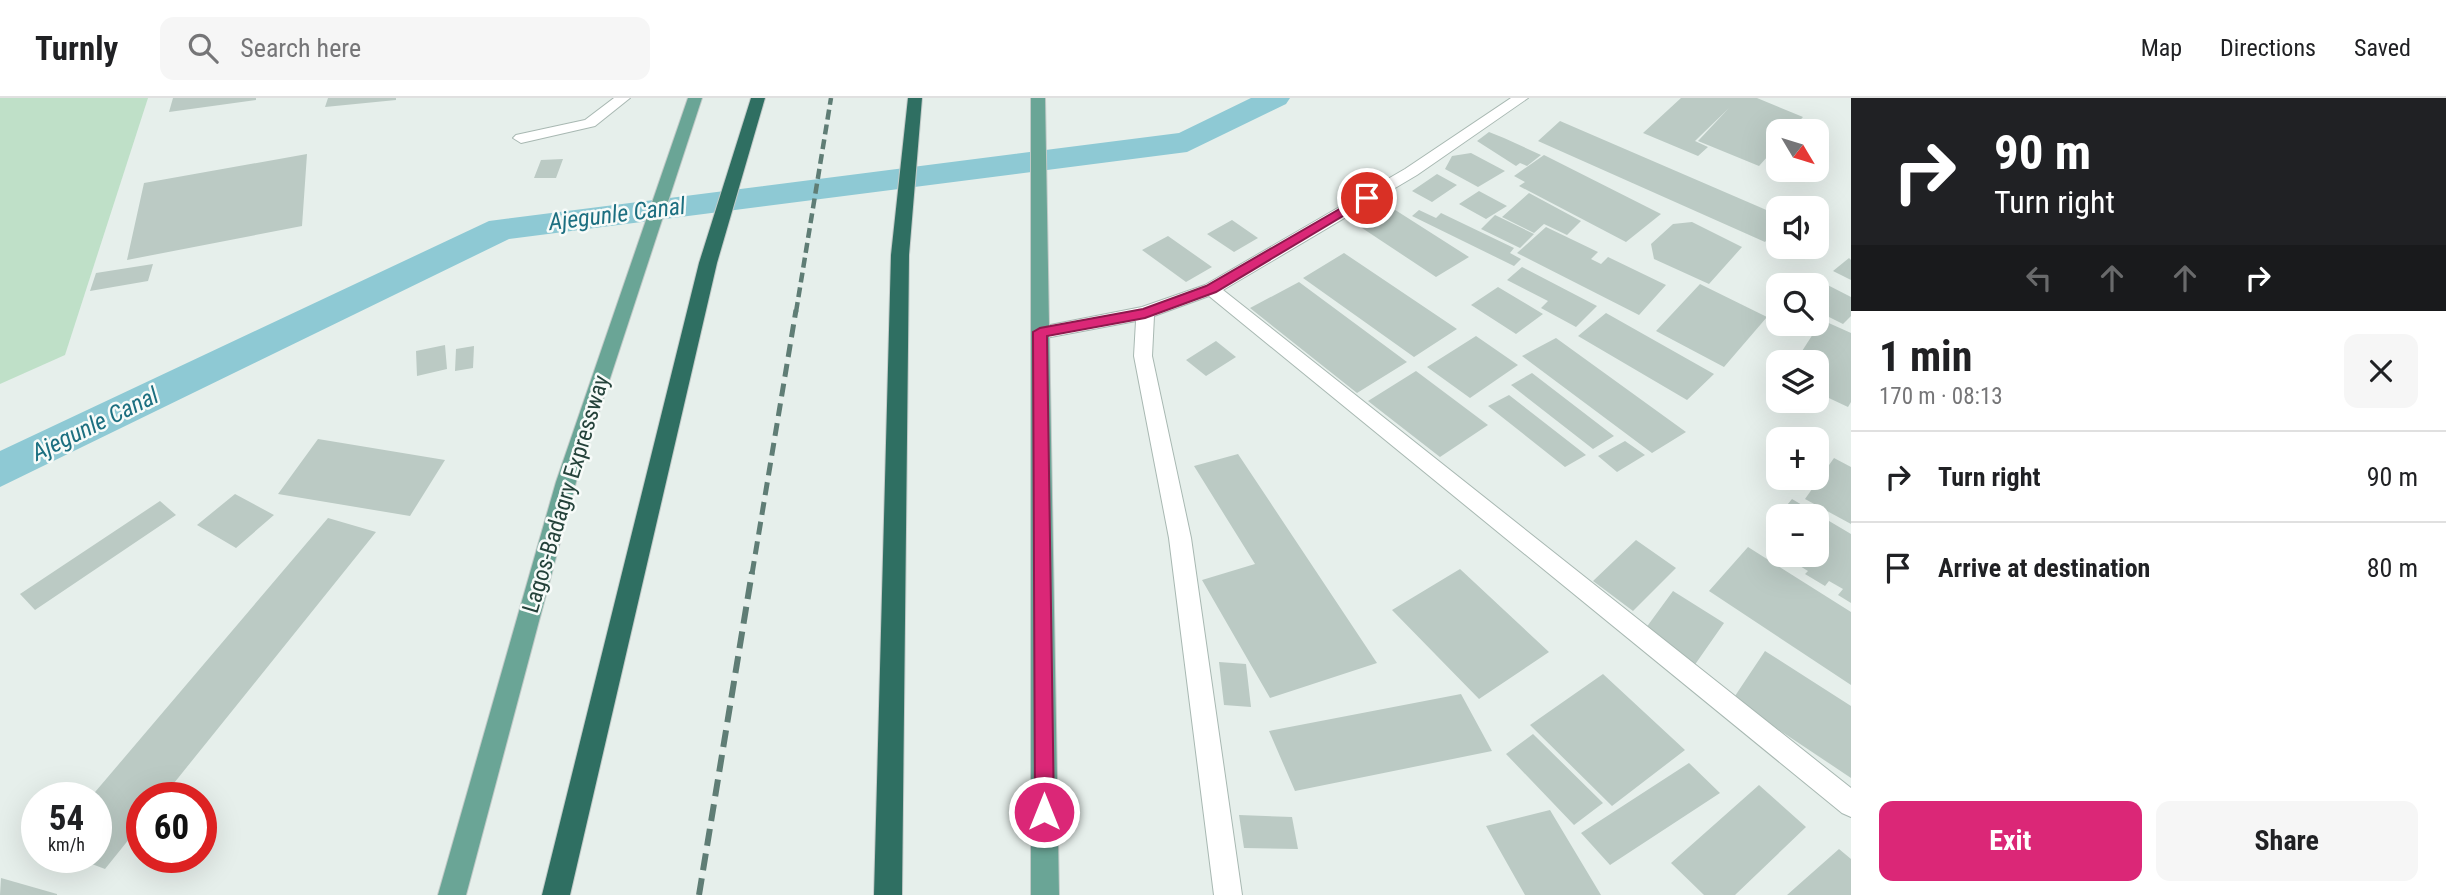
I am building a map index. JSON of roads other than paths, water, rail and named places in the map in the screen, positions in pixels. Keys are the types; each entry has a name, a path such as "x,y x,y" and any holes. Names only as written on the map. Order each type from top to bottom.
{"highway":[{"path":"556,895 708,263 758,98"},
{"path":"888,895 900,255 915,98"}],"main road":[{"name":"Lagos-Badagry Expressway","path":"452,895 565,482 695,98"},
{"path":"1038,98 1037,237 1045,895"}],"street":[{"path":"521,138 590,123 623,98"},
{"path":"1040,332 1145,313 1211,289 1411,172 1521,98"},
{"path":"1211,289 1851,804"},
{"path":"1145,313 1143,356 1180,538 1228,895"}],"waterway":[{"name":"Ajegunle Canal","path":"0,470 501,229 1187,142 1275,98"}],"railway":[{"path":"796,312 831,98"},
{"path":"752,574 796,310"},
{"path":"699,895 752,572"}]}
